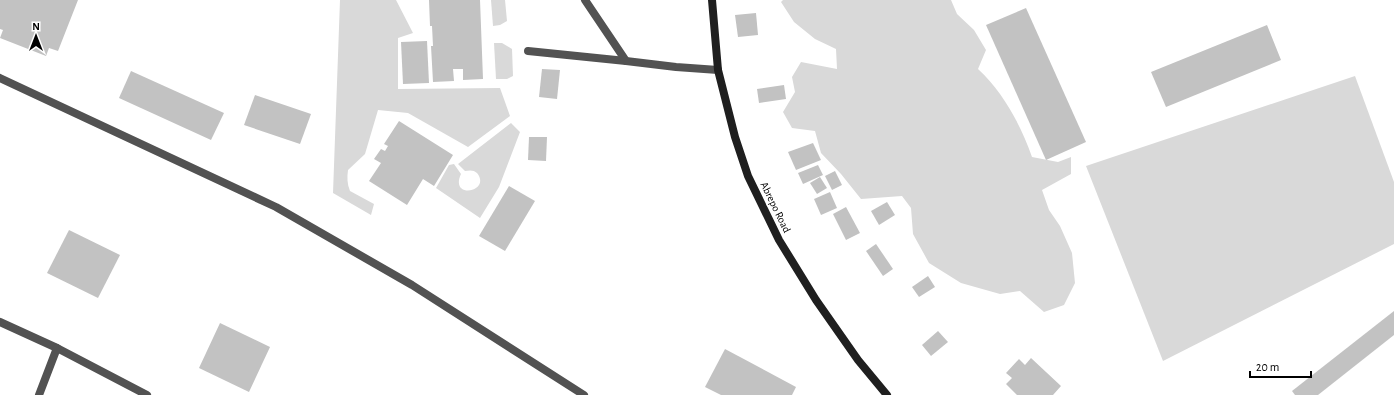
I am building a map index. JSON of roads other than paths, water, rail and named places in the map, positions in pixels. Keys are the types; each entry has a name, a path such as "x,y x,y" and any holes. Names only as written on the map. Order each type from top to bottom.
{"main road":[{"name":"Abrepo Road","path":"712,0 718,70 735,137 748,176 779,240 816,300 858,360 887,395"}],"street":[{"path":"585,0 626,61"},
{"path":"528,51 718,70"},
{"path":"0,78 276,207 412,285 584,395"},
{"path":"0,322 57,348 147,395"},
{"path":"39,395 57,348"}]}
